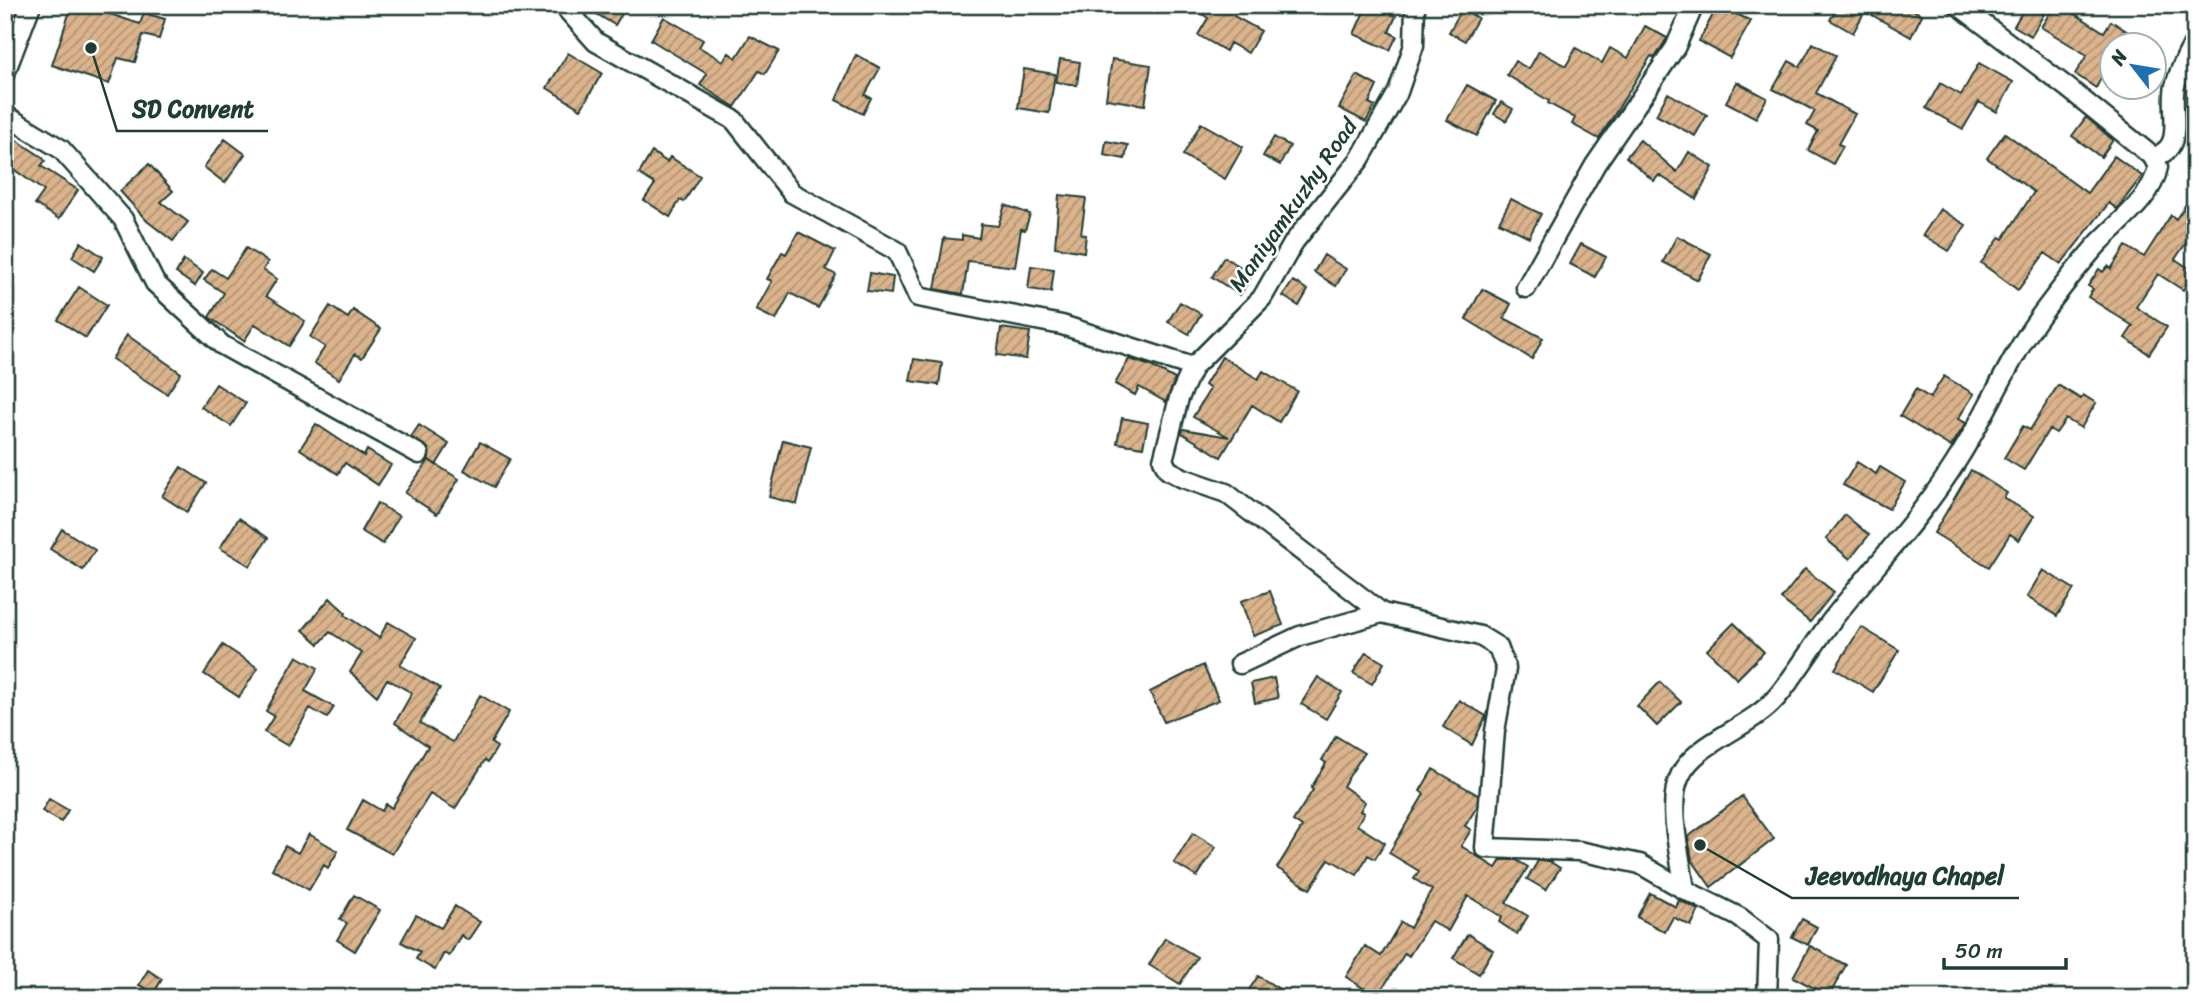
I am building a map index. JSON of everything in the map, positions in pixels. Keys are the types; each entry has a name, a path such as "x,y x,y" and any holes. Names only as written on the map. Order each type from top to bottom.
{"street":[{"path":"5,73 31,5"},
{"path":"563,5 596,43 734,120 792,193 897,251 918,297 1062,325 1193,367"},
{"name":"Maniyamkuzhy Road","path":"1382,613 1226,494 1168,470 1163,460 1180,398 1193,367 1262,298 1294,242 1360,159 1398,92 1414,45 1415,5"},
{"path":"1526,288 1595,165 1675,48 1694,5"},
{"path":"1685,890 1674,803 1675,788 1689,761 1769,707 1831,621 1936,492 1959,457 2019,345 2037,320 2096,246 2155,180 2158,167 2153,157 2068,88 1958,5"},
{"path":"2153,157 2163,155 2171,147 2175,131 2174,89 2195,41"},
{"path":"5,115 61,149 124,219 155,283 222,345 419,454"},
{"path":"1240,664 1300,636 1382,613 1480,636 1498,647 1506,669 1494,731 1485,848 1579,851 1640,864 1739,917 1769,940 1767,998"}],"building":[{"path":"72,5 83,5 140,24 144,13 165,19 159,39 143,35 135,62 118,58 109,84 52,65"},
{"path":"582,5 627,5 615,25"},
{"path":"1207,5 1240,5 1234,16 1261,31 1248,53 1230,43 1226,51 1198,35 1208,18 1202,14"},
{"path":"1367,5 1396,16 1389,32 1397,36 1390,50 1354,34"},
{"path":"1718,5 1751,21 1730,58 1699,41"},
{"path":"1839,5 1904,5 1922,15 1911,37 1865,11 1853,33 1830,20"},
{"path":"2026,5 2044,14 2031,36 2014,26"},
{"path":"2055,5 2061,5 2104,32 2098,32 2096,88 2075,74 2087,55 2041,27"},
{"path":"1462,9 1478,18 1465,41 1449,32"},
{"path":"664,17 703,40 699,47 723,61 729,53 736,58 750,36 779,51 765,74 759,71 735,107 700,85 707,74 651,40"},
{"path":"2111,21 2128,32 2104,32"},
{"path":"1645,26 1667,38 1655,58 1651,56 1599,139 1572,124 1575,118 1507,75 1515,61 1529,69 1539,51 1566,66 1576,48 1602,63 1610,48 1628,58"},
{"path":"1813,43 1836,56 1816,93 1855,114 1838,144 1843,146 1833,164 1808,150 1818,131 1807,125 1815,111 1773,89 1789,61 1800,67"},
{"path":"568,53 602,73 581,109 547,88"},
{"path":"856,55 880,68 865,95 871,98 863,114 836,100"},
{"path":"1060,59 1080,62 1077,85 1056,82"},
{"path":"1112,59 1151,65 1145,105 1106,99"},
{"path":"1979,63 2013,82 1997,112 1979,102 1963,129 1926,108 1940,83 1961,95"},
{"path":"1024,69 1055,74 1049,113 1018,108"},
{"path":"1357,75 1377,86 1369,103 1375,106 1366,122 1339,108"},
{"path":"1737,82 1767,98 1756,118 1726,102"},
{"path":"1467,85 1496,101 1477,136 1447,120"},
{"path":"1668,93 1707,115 1695,136 1656,115"},
{"path":"1501,102 1513,109 1506,121 1494,114"},
{"path":"2086,117 2113,140 2101,157 2072,136"},
{"path":"1201,123 1243,147 1225,179 1183,155"},
{"path":"2005,133 2087,193 2114,156 2142,176 2117,209 2109,203 2061,264 2045,253 2018,290 1981,263 2000,237 2003,239 2034,192 1987,158"},
{"path":"1274,137 1290,146 1280,165 1263,156"},
{"path":"15,139 42,157 45,161 41,166 78,190 59,219 35,204 44,191 5,163 5,154"},
{"path":"225,139 245,154 225,183 204,167"},
{"path":"1640,140 1677,172 1689,152 1713,167 1696,199 1659,175 1654,181 1626,157"},
{"path":"1106,141 1128,145 1125,159 1104,155"},
{"path":"652,152 667,162 670,157 700,176 684,202 680,200 670,217 644,200 655,184 639,174"},
{"path":"149,164 173,191 161,202 188,222 173,241 147,221 120,191"},
{"path":"2195,191 2195,230 2175,259 2195,272 2183,290 2158,274 2136,307 2167,327 2149,354 2125,338 2133,326 2088,297 2093,289 2088,286 2099,269 2103,272 2108,266 2111,269 2126,246 2144,257 2171,215 2176,219"},
{"path":"1059,195 1086,198 1081,234 1086,235 1084,252 1055,247"},
{"path":"1511,199 1541,214 1529,237 1499,222"},
{"path":"1005,205 1030,214 1025,230 1021,229 1015,267 968,261 963,294 935,289 944,238 962,240 962,235 979,238 981,224 998,226"},
{"path":"1940,209 1966,225 1949,251 1923,235"},
{"path":"798,232 835,251 826,269 836,275 818,308 790,293 776,320 756,310 772,281 767,279 782,252 786,254"},
{"path":"1677,236 1711,254 1698,280 1663,262"},
{"path":"81,242 103,257 94,271 72,257"},
{"path":"1581,244 1606,257 1595,277 1570,264"},
{"path":"246,248 268,262 263,270 277,279 266,296 305,321 289,346 255,324 244,341 209,317 224,293 204,280 212,269 226,278"},
{"path":"1324,255 1346,269 1336,286 1314,272"},
{"path":"1224,257 1253,274 1240,295 1212,277"},
{"path":"184,260 203,273 195,286 176,273"},
{"path":"1031,266 1054,269 1051,292 1028,289"},
{"path":"870,273 893,277 891,294 867,291"},
{"path":"1293,281 1308,290 1299,306 1283,296"},
{"path":"79,287 107,305 86,338 58,320"},
{"path":"1482,289 1511,304 1504,318 1543,338 1532,359 1466,319"},
{"path":"1180,302 1201,314 1189,334 1168,322"},
{"path":"330,306 348,318 353,310 381,329 362,358 355,354 339,379 314,363 325,347 310,337"},
{"path":"1001,328 1030,332 1026,359 997,355"},
{"path":"127,335 181,373 167,394 112,359"},
{"path":"1222,357 1258,379 1263,371 1297,391 1279,422 1252,405 1221,457 1182,433 1183,429 1229,437 1193,417 1210,389 1205,385"},
{"path":"914,359 942,363 939,385 910,381"},
{"path":"1129,359 1151,366 1175,379 1166,402 1139,387 1135,395 1115,384"},
{"path":"1944,376 1974,394 1958,419 1966,423 1951,447 1900,416 1916,389 1930,398"},
{"path":"216,384 246,403 231,426 201,407"},
{"path":"2058,385 2081,399 2083,395 2096,403 2081,428 2066,419 2056,433 2049,429 2024,470 2004,458 2023,426 2030,430"},
{"path":"1122,418 1148,423 1143,447 1117,443"},
{"path":"316,424 364,456 367,450 391,465 378,485 345,463 338,474 300,449"},
{"path":"419,425 449,444 436,465 429,460 428,448 411,437"},
{"path":"783,440 811,447 797,504 769,497"},
{"path":"480,442 510,459 494,487 464,470"},
{"path":"429,460 459,479 437,514 405,493"},
{"path":"1857,462 1876,474 1880,467 1905,482 1889,509 1843,485"},
{"path":"181,467 206,483 187,512 162,496"},
{"path":"1971,470 2007,493 2004,498 2034,516 2019,540 2010,534 1989,567 1934,533"},
{"path":"377,503 399,516 383,544 361,531"},
{"path":"1845,515 1869,535 1850,559 1826,539"},
{"path":"239,518 268,538 250,566 220,548"},
{"path":"62,529 95,550 83,570 50,549"},
{"path":"1805,569 1834,592 1810,622 1781,599"},
{"path":"2043,570 2074,589 2057,616 2027,597"},
{"path":"1270,591 1283,625 1253,636 1241,601"},
{"path":"330,598 345,615 379,638 388,622 416,638 400,665 440,688 420,723 453,742 480,695 509,712 491,743 497,747 488,762 485,760 455,809 430,794 392,854 347,830 363,800 382,811 386,804 392,808 428,746 395,723 412,693 387,679 377,696 350,672 362,653 330,632 319,644 303,630"},
{"path":"1734,623 1764,652 1737,679 1707,650"},
{"path":"1861,627 1899,650 1873,692 1835,669"},
{"path":"223,645 258,668 239,697 204,674"},
{"path":"1366,652 1384,663 1372,684 1353,673"},
{"path":"297,656 318,668 305,691 334,707 327,718 310,708 288,746 264,732 274,716 266,711"},
{"path":"1203,665 1219,700 1164,722 1150,692"},
{"path":"1318,677 1342,692 1326,719 1301,704"},
{"path":"1274,678 1278,698 1255,703 1251,683"},
{"path":"1660,682 1681,702 1657,726 1637,706"},
{"path":"1459,700 1486,716 1472,745 1443,727"},
{"path":"1336,736 1364,753 1343,786 1365,802 1360,811 1364,813 1357,825 1385,843 1375,859 1368,855 1357,875 1329,859 1310,889 1277,868 1302,827 1293,821 1313,790 1311,788 1326,763 1322,760"},
{"path":"1433,769 1478,795 1477,807 1465,826 1471,830 1461,846 1496,868 1501,860 1516,860 1528,867 1506,903 1528,916 1517,934 1499,922 1502,917 1468,896 1448,931 1431,921 1409,956 1405,953 1377,997 1346,977 1365,946 1381,956 1401,922 1410,928 1432,890 1414,879 1419,871 1389,853 1424,794 1420,791"},
{"path":"1742,796 1774,839 1711,887 1692,860 1688,837"},
{"path":"49,799 68,810 61,822 42,811"},
{"path":"1193,833 1216,847 1197,877 1174,863"},
{"path":"309,834 338,851 328,868 324,865 309,890 272,869 285,846 298,853"},
{"path":"1538,861 1549,861 1560,868 1546,890 1527,879"},
{"path":"1650,893 1676,907 1679,900 1699,910 1691,926 1673,917 1665,932 1637,917"},
{"path":"354,895 380,910 355,951 337,940 347,923 340,919"},
{"path":"455,906 480,922 468,940 461,935 449,956 444,953 435,970 416,959 420,952 401,942 416,915 441,928"},
{"path":"1802,919 1817,927 1808,945 1792,937"},
{"path":"1468,934 1493,950 1479,974 1453,958"},
{"path":"1165,938 1197,957 1180,984 1149,965"},
{"path":"1810,946 1846,965 1829,996 1793,977"},
{"path":"148,970 162,979 154,993 139,985"},
{"path":"1258,976 1294,998 1255,998 1247,993"}],"place":[{"name":"SD Convent","path":"91,48"},
{"name":"Jeevodhaya Chapel","path":"1700,845"}]}
